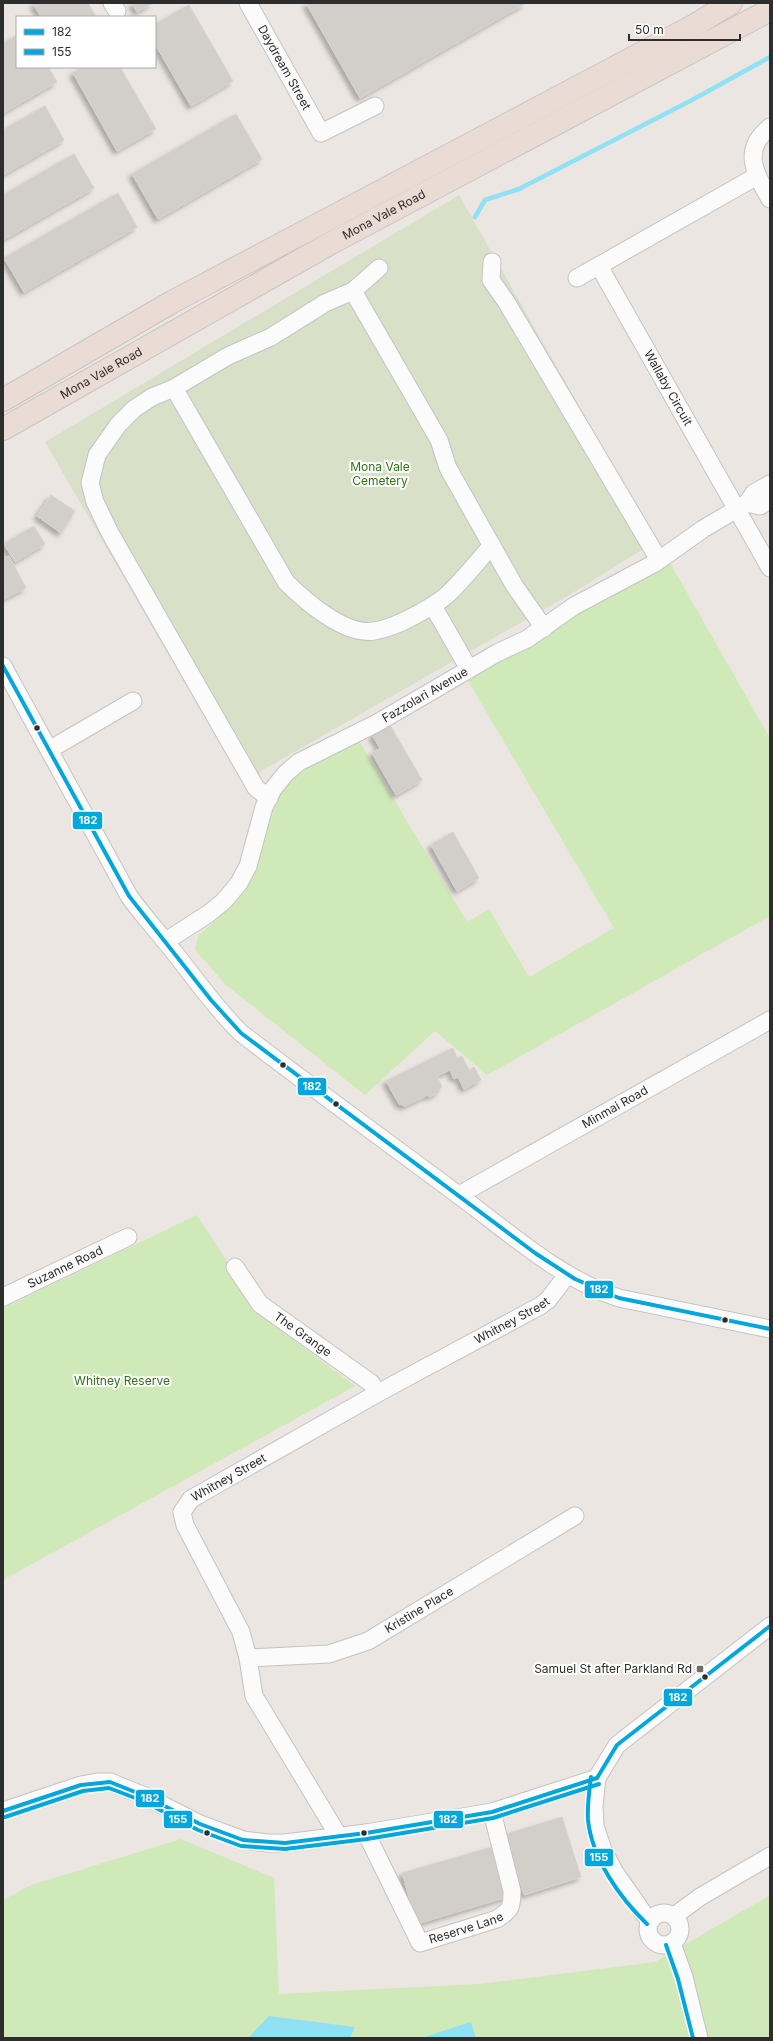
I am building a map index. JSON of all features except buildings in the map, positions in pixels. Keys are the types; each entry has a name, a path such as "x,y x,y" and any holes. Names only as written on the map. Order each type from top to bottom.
{"highway":[{"name":"Mona Vale Road","path":"3,400 172,302 688,29 731,3"},
{"name":"Mona Vale Road","path":"3,429 331,243 770,10"}],"street":[{"name":"Daydream Street","path":"248,3 320,133 375,106"},
{"path":"770,127 759,137 755,144 752,162 757,176 770,199"},
{"path":"577,278 757,176"},
{"path":"492,262 491,280 507,303 659,560"},
{"name":"Wallaby Circuit","path":"599,266 742,506 770,568"},
{"path":"269,798 256,788 110,533 95,502 90,483 97,455 118,425 134,409 152,398 174,388 228,356 271,337 324,303 353,291 379,268"},
{"path":"353,291 439,440 448,468 514,585 544,628"},
{"path":"174,388 274,564 286,582 301,597 322,614 339,623 359,630 373,632 399,624 432,606 447,595 492,545"},
{"name":"Fazzolari Avenue","path":"166,941 214,910 224,901 239,883 248,866 264,807 273,789 286,773 299,762 377,723 497,653 527,639 574,606 659,560 703,529 742,506 754,492 770,484"},
{"name":"Fazzolari Avenue","path":"742,506 760,506 770,500"},
{"path":"432,606 469,670"},
{"path":"3,666 129,896 215,1004 241,1033 459,1195 503,1230 567,1275 596,1290 619,1298 770,1328"},
{"path":"49,750 133,701"},
{"name":"Minmai Road","path":"459,1195 770,1020"},
{"name":"Suzanne Road","path":"3,1297 128,1237"},
{"name":"The Grange","path":"235,1267 260,1304 371,1383 378,1393"},
{"name":"Whitney Street","path":"338,1836 254,1696 248,1658 241,1632 186,1525 182,1512 191,1499 378,1393 540,1306 548,1300 567,1275"},
{"name":"Kristine Place","path":"248,1658 329,1654 368,1641 575,1516"},
{"path":"651,1920 644,1914 614,1871 603,1850 595,1826 594,1804 597,1778 617,1746 770,1626"},
{"path":"3,1811 81,1785 97,1782 110,1782 145,1796 174,1813 243,1840 268,1844 286,1843 366,1833 492,1812 597,1778"},
{"name":"Reserve Lane","path":"366,1833 420,1943 497,1918 507,1912 512,1904 512,1891 492,1812"},
{"path":"674,1916 700,1896 770,1856"},
{"path":"662,1913 674,1916 678,1920 681,1930 679,1936 672,1943 661,1945 652,1940 648,1930 651,1920 662,1913"},
{"path":"672,1943 684,1976 700,2038"}],"green space":[{"name":"Mona Vale Cemetery","path":"459,195 656,541 571,594 261,771 251,797 45,442"},
{"path":"669,561 770,738 770,916 487,1075 435,1031 365,1095 226,985 195,950 198,936 234,904 251,877 278,793 305,768 358,739 467,922 489,909 529,977 614,928 465,676"},
{"name":"Whitney Reserve","path":"197,1215 263,1317 355,1386 3,1580 3,1308"},
{"path":"181,1839 274,1878 279,1994 479,1984 655,1962 770,1895 770,2038 3,2038 3,1900 31,1885"}],"water":[{"path":"269,2016 355,2027 350,2038 248,2038"},
{"path":"471,2022 476,2038 421,2038"}],"waterway":[{"path":"475,217 485,200 519,189 692,100 770,57"}],"transit line":[{"name":"182","path":"3,666 129,896 211,1000 241,1033 535,1253 575,1279 619,1298 770,1329"},
{"name":"182","path":"597,1778 617,1745 770,1626"},
{"name":"155","path":"591,1777 588,1820 595,1849 601,1863 618,1890 647,1924"},
{"name":"182","path":"3,1811 81,1785 110,1782 145,1796 200,1824 243,1840 285,1843 366,1833 492,1812 597,1778"},
{"name":"155","path":"5,1817 83,1791 109,1788 143,1801 198,1830 241,1846 285,1849 367,1839 493,1818 599,1784"},
{"name":"155","path":"666,1945 678,1979 693,2038"}],"place":[{"name":"Samuel St after Parkland Rd","path":"700,1669"}]}
